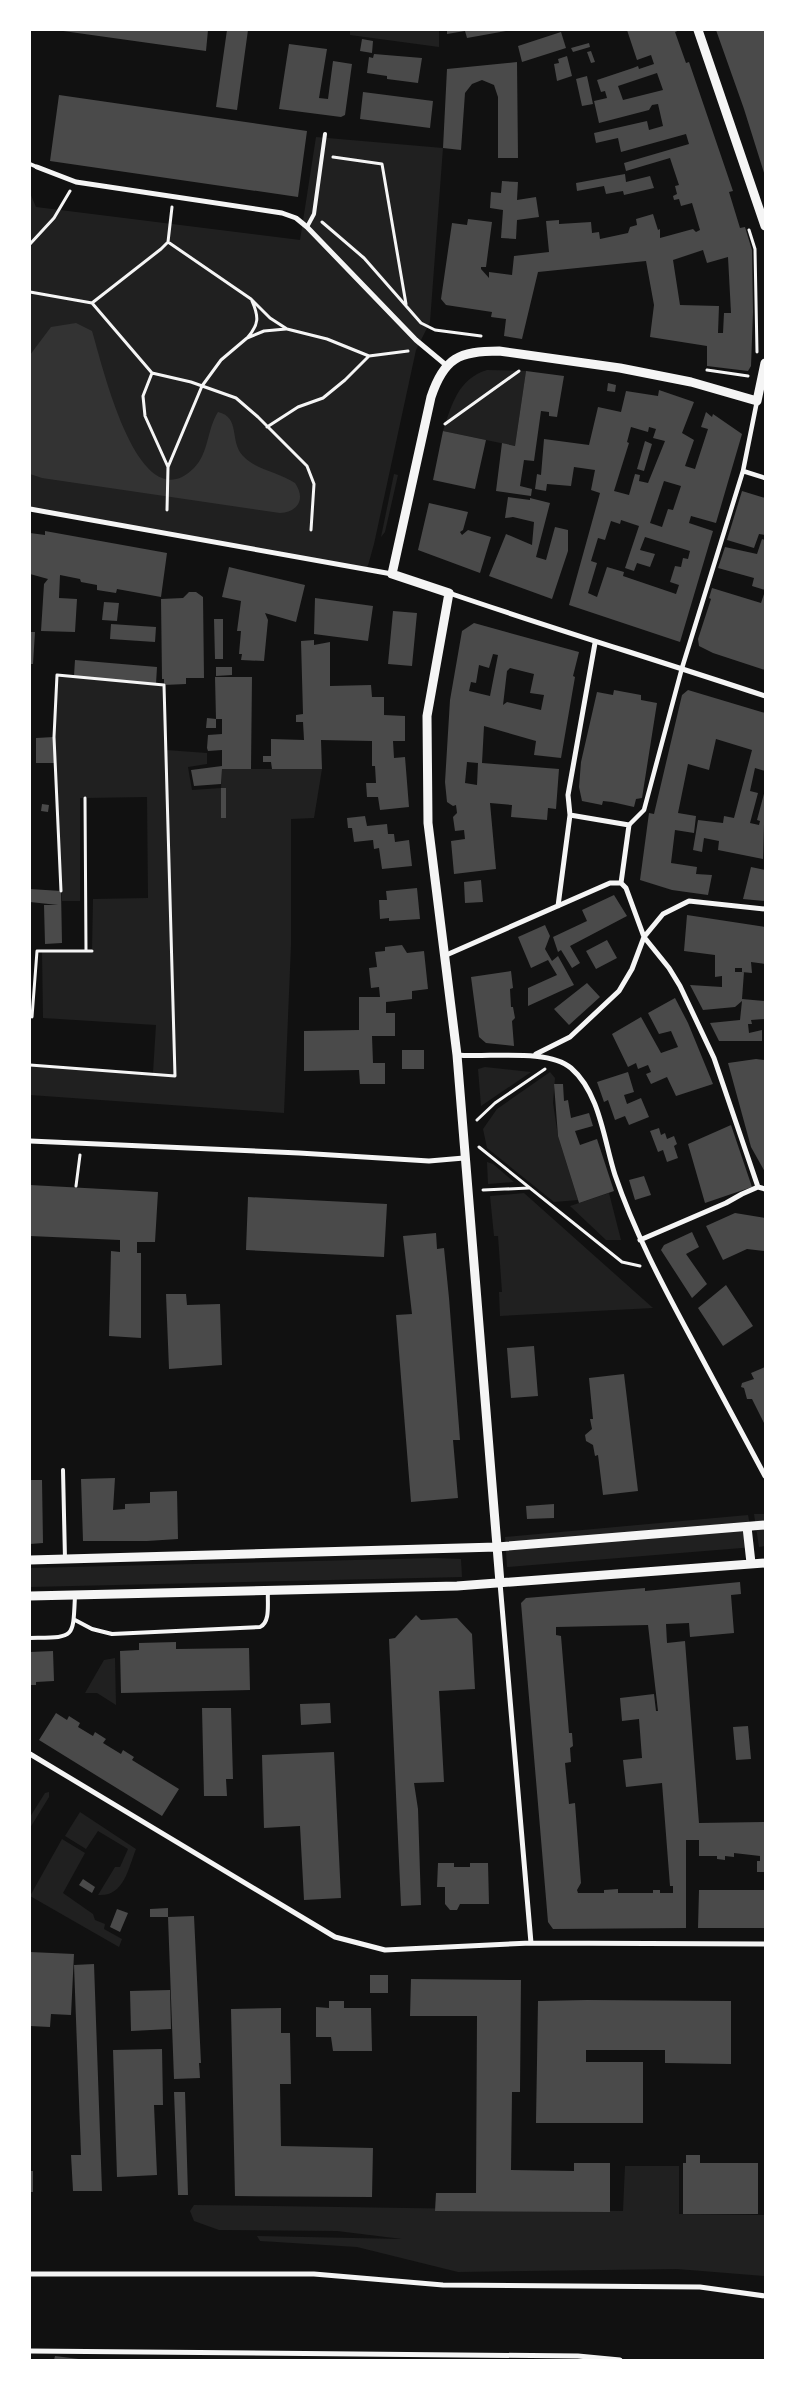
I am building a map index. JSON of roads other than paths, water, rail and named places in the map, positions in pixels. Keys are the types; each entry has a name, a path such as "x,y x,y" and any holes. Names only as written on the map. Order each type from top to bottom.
{"street":[{"path":"698,30 765,226"},
{"path":"37,167 76,182 282,214 296,218 307,227 416,340 446,365"},
{"path":"392,574 431,397 438,376 446,365 462,354 480,351 499,351 620,368 691,382 757,401"},
{"path":"621,883 628,825 644,810 682,668 743,471 757,401 761,361"},
{"path":"743,471 765,478"},
{"path":"30,509 392,574 595,643 682,668 765,696"},
{"path":"449,593 427,716 428,823 457,1055 464,1158 531,1943"},
{"path":"558,906 570,815 568,795 595,643"},
{"path":"570,815 628,825"},
{"path":"444,956 610,883 621,883 626,888 644,937 669,968 694,1014 714,1058 758,1188"},
{"path":"535,1055 570,1037 619,991 632,969 644,937 663,914 688,901 765,909"},
{"path":"457,1055 481,1057 535,1055 570,1067 586,1085 616,1176 640,1240 765,1476"},
{"path":"30,1141 429,1161 464,1158"},
{"path":"640,1240 758,1188 765,1189"},
{"path":"30,1560 497,1547 765,1525"},
{"path":"748,1527 751,1563"},
{"path":"30,1596 268,1591 500,1583 765,1562"},
{"path":"30,1754 335,1937 385,1950 531,1943 765,1944"},
{"path":"30,2274 314,2274 443,2285 700,2287 765,2296"},
{"path":"30,2351 578,2356 620,2360"}],"lane":[{"path":"307,227 314,214 325,134"},
{"path":"30,164 37,167"},
{"path":"63,1470 65,1559"},
{"path":"75,1620 92,1629 112,1634 263,1626 267,1619 268,1591"},
{"path":"30,1638 62,1637 72,1631 75,1620 75,1595"}]}
